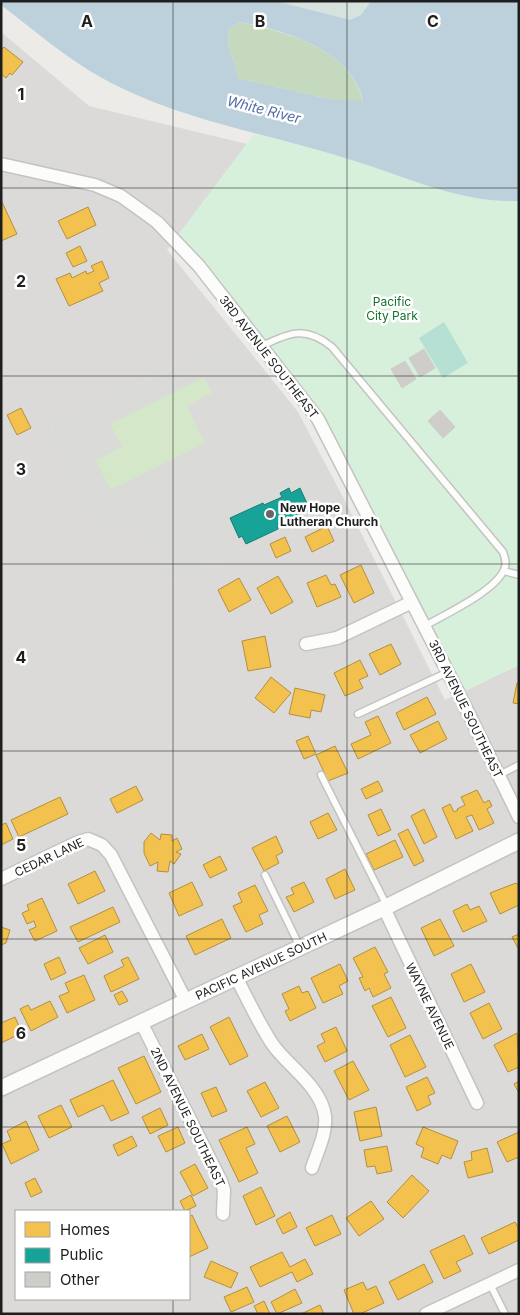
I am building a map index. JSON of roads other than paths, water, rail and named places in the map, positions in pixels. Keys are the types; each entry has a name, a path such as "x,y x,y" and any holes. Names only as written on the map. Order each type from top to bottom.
{"street":[{"name":"3RD AVENUE SOUTHEAST","path":"1,164 95,185 134,203 176,239 199,266 318,419 448,672 519,817"},
{"path":"306,644 337,638 412,602"},
{"name":"CEDAR LANE","path":"1,879 76,843 88,839 96,841 111,855 186,1001"},
{"name":"PACIFIC AVENUE SOUTH","path":"1,1088 386,907 519,841"},
{"name":"WAYNE AVENUE","path":"386,907 477,1103"},
{"path":"236,978 272,1042 314,1091 321,1104 325,1116 324,1128 312,1168"},
{"name":"2ND AVENUE SOUTHEAST","path":"141,1022 221,1181 224,1190 223,1214"},
{"path":"429,1313 519,1270"}],"lane":[{"path":"262,346 280,337 304,332 314,335 332,347 492,536 503,552 506,558 504,571 486,589 424,626"},
{"path":"504,571 519,575"},
{"path":"358,714 448,672"},
{"path":"499,775 519,765"},
{"path":"321,776 386,907"},
{"path":"265,875 300,947"},
{"path":"490,1284 505,1314"}],"water":[{"name":"White River","path":"1,1 276,1 350,20 361,15 371,1 519,1 519,201 477,198 437,189 326,152 195,117 164,106 132,93 89,70 63,53 1,5","holes":["240,22 296,37 331,56 346,69 357,84 363,101 329,99 238,78 235,64 229,51 228,30"]}],"place":[{"name":"New Hope Lutheran Church","path":"270,514"}],"park label":[{"name":"Pacific City Park","path":"392,308"}]}
